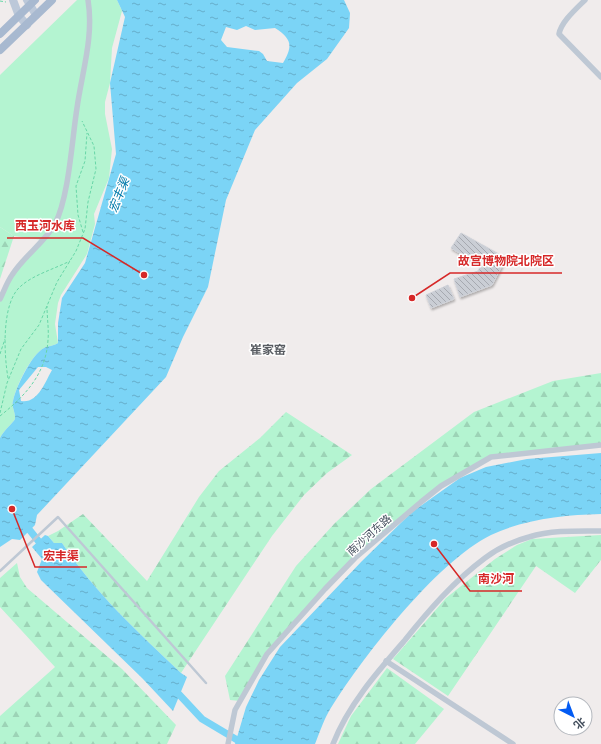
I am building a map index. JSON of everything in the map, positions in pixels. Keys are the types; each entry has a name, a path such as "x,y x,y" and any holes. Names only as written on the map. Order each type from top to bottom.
{"main road":[{"path":"13,0 19,16 27,25"},
{"path":"0,50 52,0"},
{"path":"0,34 19,16 30,2 36,15"}],"street":[{"path":"0,299 12,275 43,240 55,223 63,200 76,110 88,49 91,18 88,0"},
{"path":"584,0 566,21 559,34 601,77"},
{"name":"南沙河东路","path":"228,744 234,721 235,710 267,654 355,558 441,486 491,457 601,445"},
{"path":"333,744 338,730 350,710 386,661 442,595 486,558 528,537 553,532 601,531"},
{"path":"386,661 513,744"}],"lane":[{"path":"0,571 58,517 206,683"}],"path":[{"path":"0,413 9,379 21,349 39,325 57,282 76,251 83,233 88,202 96,169 94,146 76,110"},
{"path":"83,233 78,215 76,186 85,161 87,133"},
{"path":"9,379 5,361 5,337 8,312 19,287 30,279 53,270 70,261"},
{"path":"0,416 34,383 40,372 46,355 48,339 46,323 48,304"},
{"path":"0,354 5,337"}],"green space":[{"path":"77,0 117,0 122,11 112,48 110,83 105,102 105,114 112,149 109,178 94,214 95,224 87,254 61,295 58,303 55,324 58,343 44,348 29,364 17,387 13,401 15,419 0,438 0,299 12,275 43,240 14,236 0,227 0,75"},
{"path":"0,227 14,236 0,279"},
{"path":"601,373 601,445 491,457 441,486 355,558 267,654 240,701 230,700 225,676 296,566 334,524 371,489 474,412 553,381"},
{"path":"286,412 352,455 327,473 304,495 272,536 181,673 133,627 88,579 62,543 54,543 48,536 83,514 147,581 199,497 219,471 260,438"},
{"path":"601,535 601,560 575,593 536,566 448,696 393,659 446,598 495,559 517,545 532,539"},
{"path":"17,563 20,577 27,588 122,669 176,725 167,744 0,744 0,716 55,667 0,607 0,578"},
{"path":"387,668 444,709 415,744 338,744 351,716"}],"water":[{"path":"117,0 344,0 350,13 349,28 327,59 297,83 255,130 226,200 208,287 183,337 166,377 37,515 35,525 20,540 12,539 0,547 0,438 15,419 13,401 17,388 29,364 44,348 58,343 58,323 62,298 85,263 116,154 110,83 125,17","holes":["246,26 255,30 275,28 281,32 288,39 289,43 288,52 283,63 267,61 263,54 259,51 227,47 221,40 226,27 237,30","38,367 46,367 52,370 44,386 36,396 27,401 21,401 19,390"]},
{"path":"601,453 601,514 573,515 517,525 491,535 470,548 447,566 401,614 359,667 328,713 315,744 235,744 246,707 259,680 280,647 362,561 412,512 460,478 486,467 527,459"},
{"path":"45,535 48,536 54,543 62,543 88,579 149,642 187,677 173,711 142,678 41,580 37,572 42,559 32,547"}],"building":[{"path":"461,233 506,258 492,285 460,297 454,279 478,271 481,266 451,248"},
{"path":"448,285 454,299 431,308 426,295"}],"waterway":[{"name":"宏丰渠","path":"24,523 44,548"},
{"name":"宏丰渠","path":"174,689 202,719 244,744"}],"place":[{"name":"西玉河水库","path":"144,275"},
{"name":"故宫博物院北院区","path":"412,298"},
{"name":"宏丰渠","path":"12,509"},
{"name":"南沙河","path":"434,544"}],"district":[{"name":"崔家窑","path":"268,350"}]}
